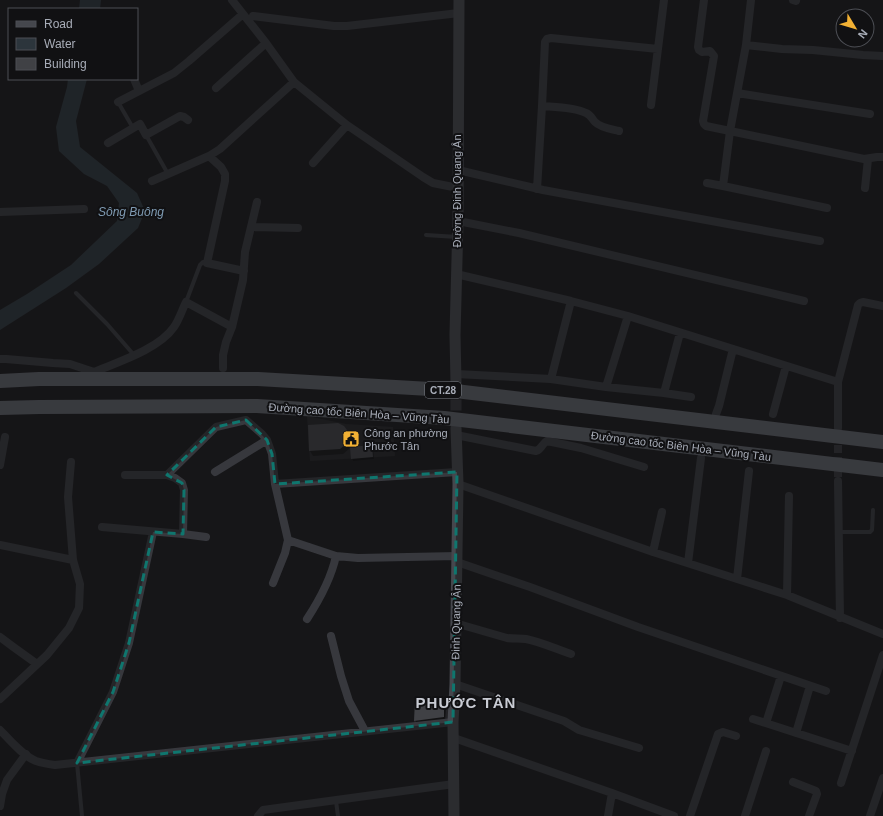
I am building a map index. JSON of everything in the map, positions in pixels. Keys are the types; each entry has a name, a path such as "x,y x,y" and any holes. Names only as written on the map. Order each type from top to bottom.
{"highway":[{"name":"CT.28","path":"0,381 39,379 258,379 447,390 883,442"},
{"name":"Đường cao tốc Biên Hòa – Vũng Tàu","path":"0,408 257,406 444,418 883,470"}],"street":[{"path":"232,0 294,82 347,125 433,183 458,188"},
{"name":"Đường Đinh Quang Ân","path":"456,378 459,0"},
{"path":"651,105 664,0"},
{"path":"704,0 698,47 702,52 710,51 714,56 703,121 706,126 864,159 883,157"},
{"path":"723,186 736,93 746,45 751,0"},
{"path":"253,16 334,26 347,26 459,13"},
{"path":"118,102 174,73 190,61 243,14"},
{"path":"537,189 545,42 547,39 551,38 658,49"},
{"path":"216,88 266,43"},
{"path":"746,45 782,49 813,50 863,56 883,56"},
{"path":"134,80 139,91"},
{"path":"152,181 209,156 220,149 294,82"},
{"path":"736,93 870,114"},
{"path":"542,106 575,109 585,112 590,115 593,121 597,124 619,131"},
{"path":"108,143 140,124 146,135 180,116 188,120"},
{"path":"313,163 347,125"},
{"path":"209,156 221,167 225,174 225,181 207,262 244,271"},
{"path":"865,188 868,159"},
{"path":"458,170 537,189 820,241"},
{"path":"707,183 827,208"},
{"path":"223,368 223,355 232,327 243,280 245,252 257,202"},
{"path":"0,212 84,209"},
{"path":"458,221 519,233 804,301"},
{"path":"251,227 298,228"},
{"path":"456,274 628,316 838,382"},
{"path":"551,379 571,301"},
{"path":"0,359 70,364 94,372 155,345 165,338 175,327 186,302 232,327"},
{"path":"838,428 838,382 858,305 863,302 883,306"},
{"path":"606,387 628,316"},
{"path":"664,393 680,333"},
{"path":"716,414 733,349"},
{"path":"773,414 786,366"},
{"path":"456,378 551,379 691,397"},
{"path":"167,475 216,427 246,420 262,434 267,440 272,454 275,484 288,540 285,552 273,582"},
{"path":"456,432 536,451 539,450 547,441 581,448 644,467"},
{"name":"Đinh Quang Ân","path":"454,816 453,722 455,684 458,484 456,432"},
{"path":"0,465 4,437"},
{"path":"215,472 267,440"},
{"path":"688,563 701,458"},
{"path":"0,699 47,654 69,628 78,608 80,584 73,560 68,497 71,462"},
{"path":"736,579 749,471"},
{"path":"275,484 457,472"},
{"path":"124,475 167,475 182,483 184,490 183,534"},
{"path":"838,480 840,618"},
{"path":"458,484 653,552 787,595 840,618 883,634"},
{"path":"787,595 789,496"},
{"path":"653,552 662,512"},
{"path":"102,527 206,537"},
{"path":"77,763 113,692 118,678 129,643 153,532"},
{"path":"288,540 336,556 358,558 457,559 638,627 826,691"},
{"path":"0,545 73,560"},
{"path":"307,619 317,604 328,582 336,556"},
{"path":"455,623 507,638 533,640 571,654"},
{"path":"331,636 349,702 365,732"},
{"path":"0,637 37,664"},
{"path":"841,783 883,655"},
{"path":"766,723 781,676"},
{"path":"455,684 564,721 579,730 640,748"},
{"path":"796,733 810,686"},
{"path":"753,719 852,751"},
{"path":"0,730 26,754 35,760 45,764 55,765 453,722"},
{"path":"690,816 718,734 723,732 736,736"},
{"path":"454,738 674,816"},
{"path":"745,816 766,751"},
{"path":"0,806 7,780 26,754"},
{"path":"870,816 883,778"},
{"path":"793,782 816,791 817,794 809,816"},
{"path":"258,816 263,810 454,784"},
{"path":"608,816 612,793"}],"lane":[{"path":"118,102 133,128"},
{"path":"146,135 168,174"},
{"path":"426,235 457,237"},
{"path":"186,302 200,265 203,262 207,262"},
{"path":"76,293 107,324 134,355"},
{"path":"839,532 870,532 873,526 874,510"},
{"path":"77,763 82,816"},
{"path":"336,800 338,816"}],"highlighted area":[{"path":"246,420 267,440 272,454 275,484 457,472 453,722 77,763 113,692 129,643 153,532 183,534 184,490 182,483 167,475 216,427"}],"shaded area":[{"name":"Công an phường Phước Tân","path":"307,416 346,424 393,427 395,456 310,461"},
{"path":"415,702 449,704 449,720 414,723"}],"water":[{"path":"80,0 101,0 100,8 79,8"},
{"name":"Sông Buông","path":"68,80 87,80 76,121 80,147 137,193 145,211 138,228 99,264 66,288 0,330 0,310 71,265 117,221 119,203 107,186 84,174 59,151 56,127"}],"building":[{"path":"338,423 344,426 347,430 348,435 346,444 340,449 309,451 308,425"},
{"path":"372,445 373,457 351,459 350,447"},
{"path":"415,702 444,704 444,717 414,721"}],"tunnel":[{"path":"456,383 456,426"},
{"path":"838,433 838,481"}],"place":[{"name":"Công an phường Phước Tân","path":"351,439"}],"district":[{"name":"PHƯỚC TÂN","path":"466,702"}]}
